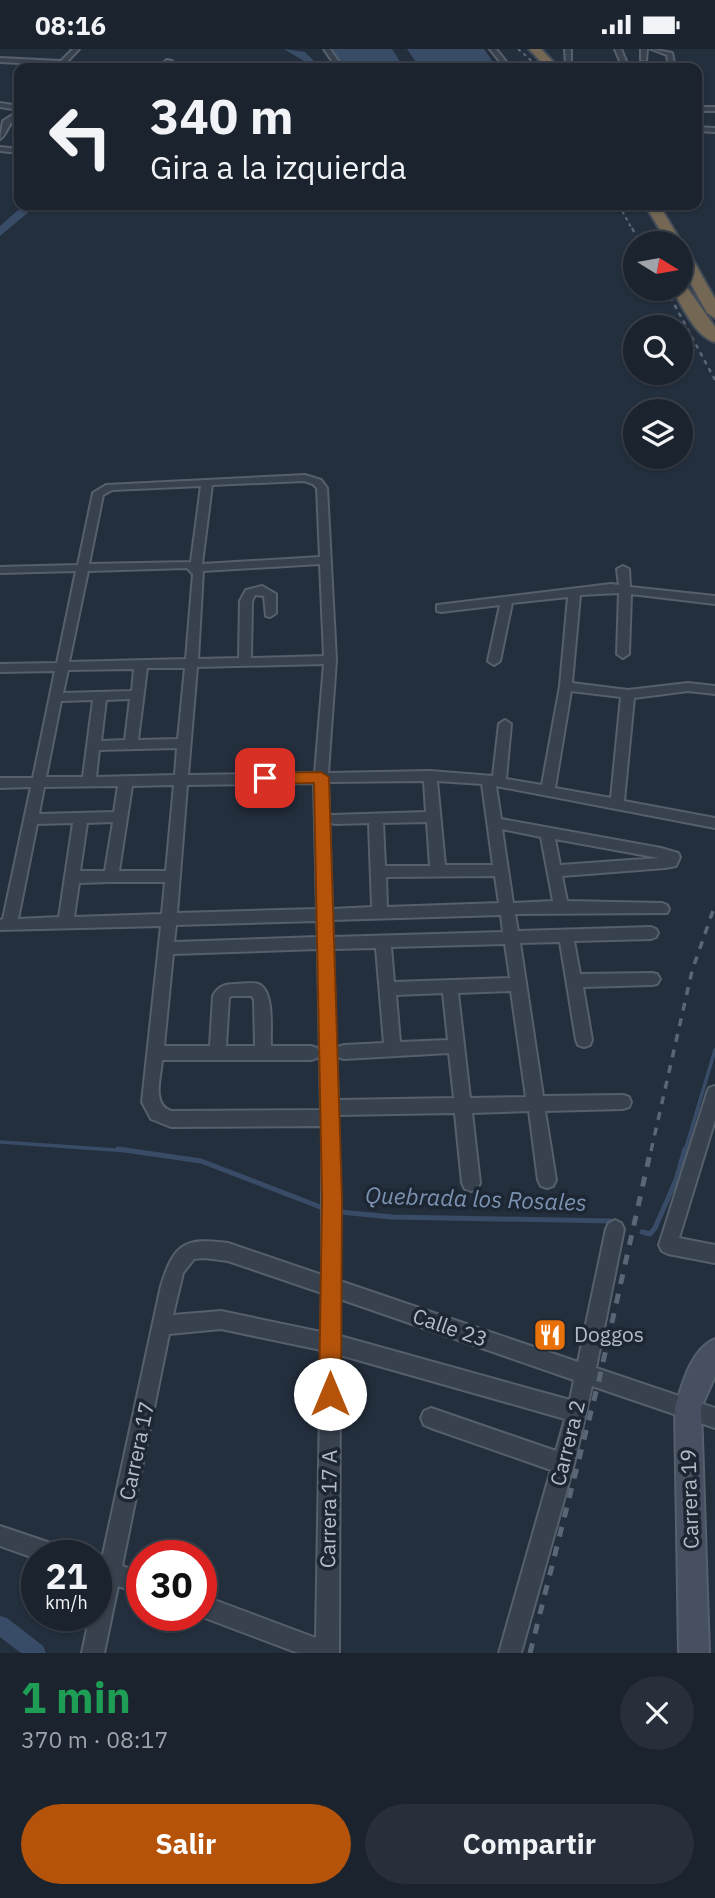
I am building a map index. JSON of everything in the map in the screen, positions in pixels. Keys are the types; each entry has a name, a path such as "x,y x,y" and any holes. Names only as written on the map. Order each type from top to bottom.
{"highway":[{"path":"535,49 549,63"},
{"path":"553,49 566,63"},
{"path":"655,210 668,231"},
{"path":"693,269 709,291 715,313"},
{"path":"687,301 699,320 715,337"}],"street":[{"path":"0,60 64,63 76,49"},
{"path":"493,49 504,63"},
{"path":"644,49 644,60"},
{"path":"654,49 670,54 671,63"},
{"path":"0,137 5,125 14,115"},
{"path":"5,125 14,126"},
{"name":"Carrera 17 A","path":"207,483 305,478 317,482 321,488 330,660 321,777 332,1198 328,1653"},
{"path":"622,1102 463,1104 328,1113 163,1118 157,1114 150,1102 169,920 182,779 199,574 196,568 207,483 103,488 98,493 30,819 4,925 169,920 324,914 380,913 507,908 662,909"},
{"path":"0,570 188,565 196,568 325,560"},
{"path":"623,569 623,654"},
{"path":"441,608 625,589 715,600"},
{"path":"246,662 246,601 250,593 262,590 270,594 270,613"},
{"path":"548,791 566,686 574,594"},
{"path":"494,661 507,601"},
{"path":"0,668 330,660"},
{"path":"131,745 141,665"},
{"path":"566,686 628,694 688,687 715,690"},
{"path":"617,803 628,694"},
{"path":"55,697 138,695"},
{"path":"89,780 100,696"},
{"path":"505,724 493,781 495,823 548,1180"},
{"path":"93,746 185,743"},
{"path":"430,776 438,870"},
{"path":"0,783 430,776 493,781 715,823"},
{"path":"111,877 126,780"},
{"path":"30,819 120,817"},
{"path":"336,818 433,817"},
{"path":"66,923 81,818"},
{"path":"376,818 380,913"},
{"path":"495,823 670,854 673,857 671,862 665,863 554,871"},
{"path":"547,832 561,907"},
{"path":"378,872 502,870"},
{"path":"73,877 173,876"},
{"path":"166,948 651,933"},
{"path":"566,936 584,1040"},
{"path":"383,941 393,1049"},
{"path":"574,981 652,978"},
{"path":"387,989 518,984"},
{"path":"450,986 471,1183"},
{"path":"218,1053 221,996 227,990 250,989 256,990 262,999 263,1052"},
{"path":"344,1052 457,1046"},
{"path":"155,1053 312,1053"},
{"path":"715,1093 668,1245 715,1254"},
{"name":"Carrera 2","path":"510,1653 577,1412 615,1229"},
{"name":"Calle 23","path":"185,1251 198,1247 228,1252 715,1418"},
{"name":"Carrera 17","path":"111,1540 176,1265 185,1251"},
{"path":"162,1325 220,1320 331,1343 577,1412"},
{"name":"Carrera 19","path":"694,1653 688,1408 697,1381 715,1352"},
{"path":"431,1418 564,1464"},
{"path":"0,1536 21,1543"},
{"path":"217,1612 328,1653"},
{"name":"Carrera 17","path":"93,1653 96,1631"}],"water":[{"path":"332,49 392,49 401,63 341,63"},
{"path":"407,49 484,49 494,63 417,63"}],"waterway":[{"path":"289,49 302,54 308,63"},
{"path":"0,232 25,210"},
{"name":"Quebrada los Rosales","path":"685,1151 715,1050"},
{"name":"Quebrada los Rosales","path":"0,1142 130,1151"},
{"name":"Quebrada los Rosales","path":"118,1149 201,1161 323,1208"},
{"name":"Quebrada los Rosales","path":"642,1232 650,1234 655,1228 676,1180 685,1149"},
{"name":"Quebrada los Rosales","path":"340,1212 392,1217 611,1221"},
{"path":"0,1625 36,1653"}],"railway":[{"path":"518,49 534,63"},
{"path":"622,210 632,229"},
{"path":"672,301 715,380"},
{"path":"651,1151 692,971 715,905"},
{"path":"530,1653 599,1380 651,1149"}],"place":[{"name":"Doggos","path":"550,1335"}],"route":[{"path":"265,778 321,777 332,1198 330,1394"}]}
